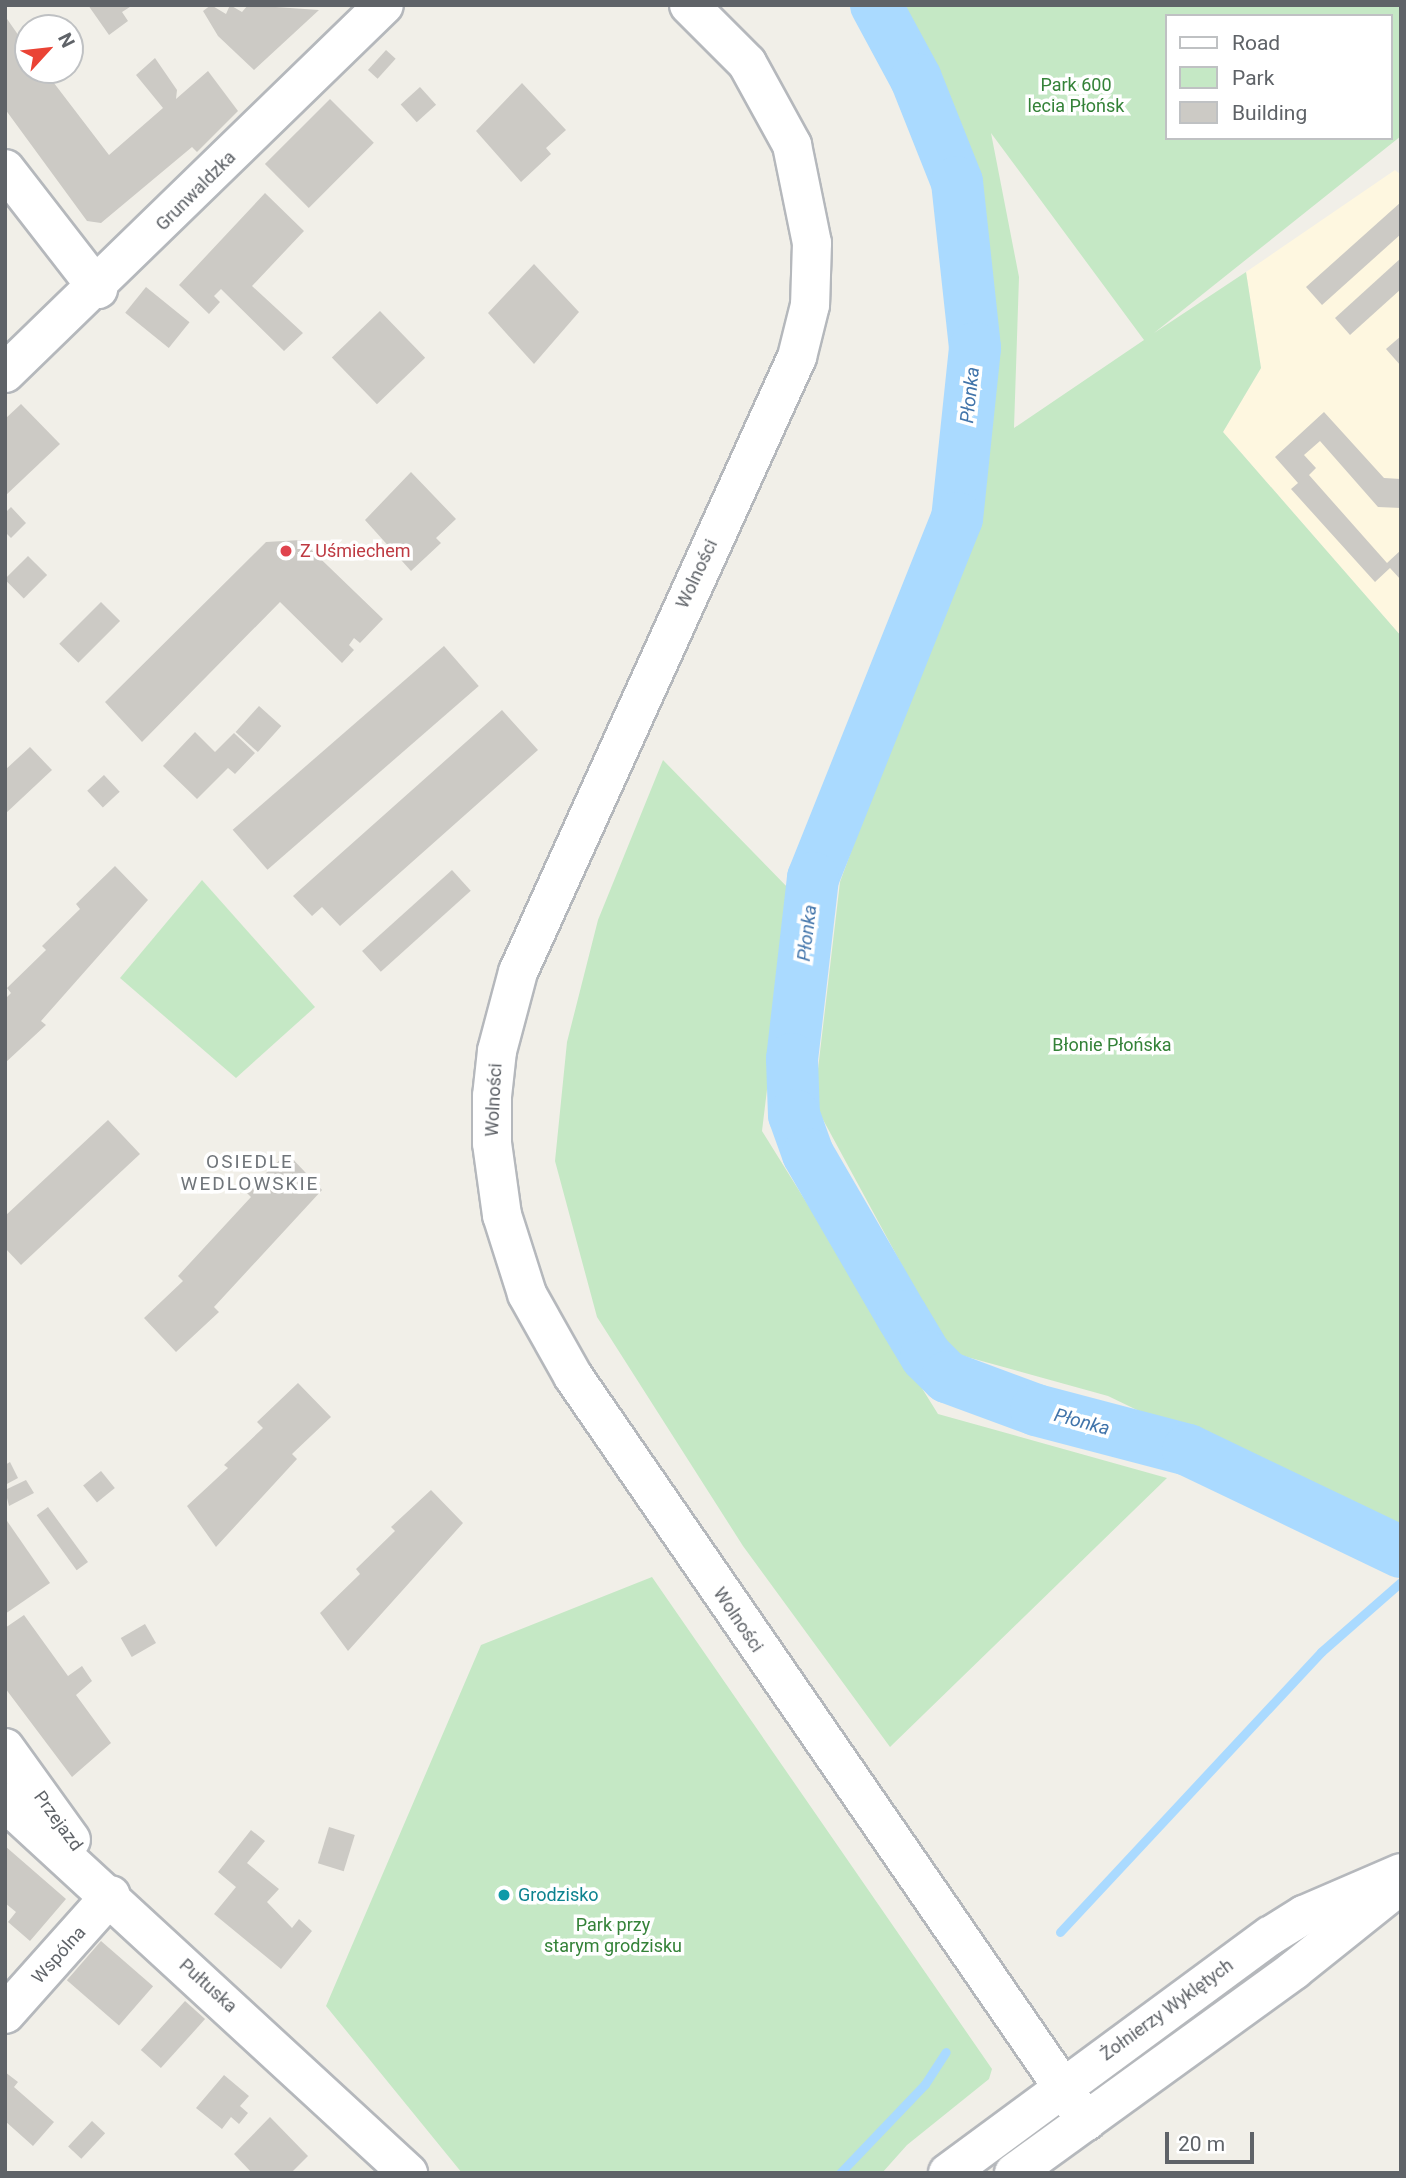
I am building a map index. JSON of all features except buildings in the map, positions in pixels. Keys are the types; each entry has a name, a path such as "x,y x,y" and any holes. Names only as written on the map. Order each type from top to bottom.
{"street":[{"name":"Grunwaldzka","path":"5,373 98,289 384,5"},
{"name":"Wolności","path":"689,5 747,63 793,145 812,243 810,304 797,357 517,972 497,1051 492,1096 492,1143 502,1216 527,1294 573,1376 1086,2121"},
{"path":"5,169 98,289"},
{"name":"Przejazd","path":"5,1748 111,1895"},
{"name":"Pułtuska","path":"5,1802 111,1895 408,2173"},
{"name":"Żołnierzy Wyklętych","path":"948,2173 1061,2086 1282,1929 1401,1873"},
{"path":"1014,2173 1294,1970 1401,1884"},
{"name":"Wspólna","path":"5,2014 111,1895"}],"shaded area":[{"path":"1395,170 1401,175 1401,636 1223,432 1261,368 1246,272"}],"green space":[{"name":"Błonie Płońska","path":"897,5 1401,5 1401,136 1154,333 1246,272 1261,368 1223,432 1401,636 1401,1537 1108,1396 949,1352 814,1103 840,882 972,520 987,347 971,180","holes":["991,133 1144,340 1014,428 1019,277"]},
{"path":"663,760 791,891 762,1131 938,1414 1167,1478 890,1747 743,1546 597,1317 555,1161 567,1042 598,920"},
{"path":"202,880 315,1007 236,1078 120,978"},
{"name":"Park przy starym grodzisku","path":"652,1577 992,2069 989,2079 907,2145 882,2173 462,2173 326,2006 481,1645"}],"waterway":[{"name":"Płonka","path":"876,5 916,79 957,182 975,348 957,518 813,878 792,1059 794,1115 808,1154 902,1316 926,1356 947,1377 1036,1410 1188,1450 1401,1552"},
{"path":"1060,1932 1321,1652 1401,1582"},
{"path":"840,2173 925,2084 946,2052"}],"place":[{"name":"Z Uśmiechem","path":"286,551"},
{"name":"Grodzisko","path":"504,1895"}],"district":[{"name":"OSIEDLE WEDLOWSKIE","path":"250,1173"}],"park label":[{"name":"Park 600 lecia Płońsk","path":"1076,96"}]}
